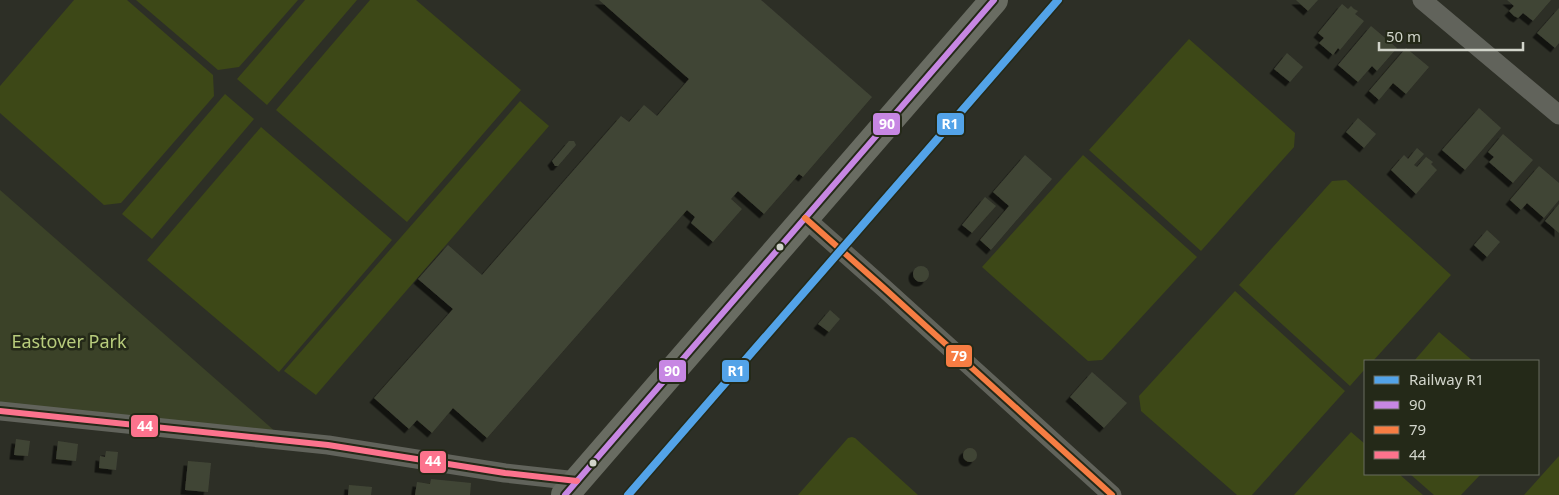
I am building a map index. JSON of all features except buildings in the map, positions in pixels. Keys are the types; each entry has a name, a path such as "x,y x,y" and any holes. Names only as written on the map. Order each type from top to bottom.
{"main road":[{"path":"571,488 994,0"}],"street":[{"path":"1422,0 1559,115"},
{"path":"805,218 1112,495"},
{"path":"0,411 328,445 505,473 571,488"}],"green space":[{"name":"Eastover Park","path":"0,190 277,433 0,405"}],"shaded area":[{"path":"74,0 127,0 213,75 214,96 121,203 104,205 0,113 0,86"},
{"path":"136,0 298,0 239,67 218,70"},
{"path":"305,0 357,0 267,105 237,79"},
{"path":"370,0 416,0 521,90 407,222 276,110"},
{"path":"1189,39 1295,133 1294,147 1201,251 1089,150"},
{"path":"225,94 254,119 152,239 122,214"},
{"path":"520,101 549,126 316,395 284,371"},
{"path":"261,127 392,240 279,372 147,260"},
{"path":"1083,155 1197,257 1102,360 1088,361 982,267"},
{"path":"1346,180 1451,275 1374,360 1364,360 1364,370 1350,386 1239,285 1332,181"},
{"path":"1235,291 1345,391 1252,495 1237,495 1141,411 1139,396"},
{"path":"1439,332 1472,360 1415,360"},
{"path":"1351,432 1364,443 1364,475 1400,475 1423,495 1294,495"},
{"path":"852,437 918,495 798,495 848,438"},
{"path":"1559,456 1559,495 1524,495"},
{"path":"1411,475 1480,475 1461,495 1434,495"}],"rail line":[{"name":"R1","path":"628,495 1058,0"}],"transit line":[{"name":"90","path":"565,495 994,0"},
{"name":"79","path":"805,218 1112,495"},
{"name":"44","path":"0,411 328,445 505,473 577,481"}]}
